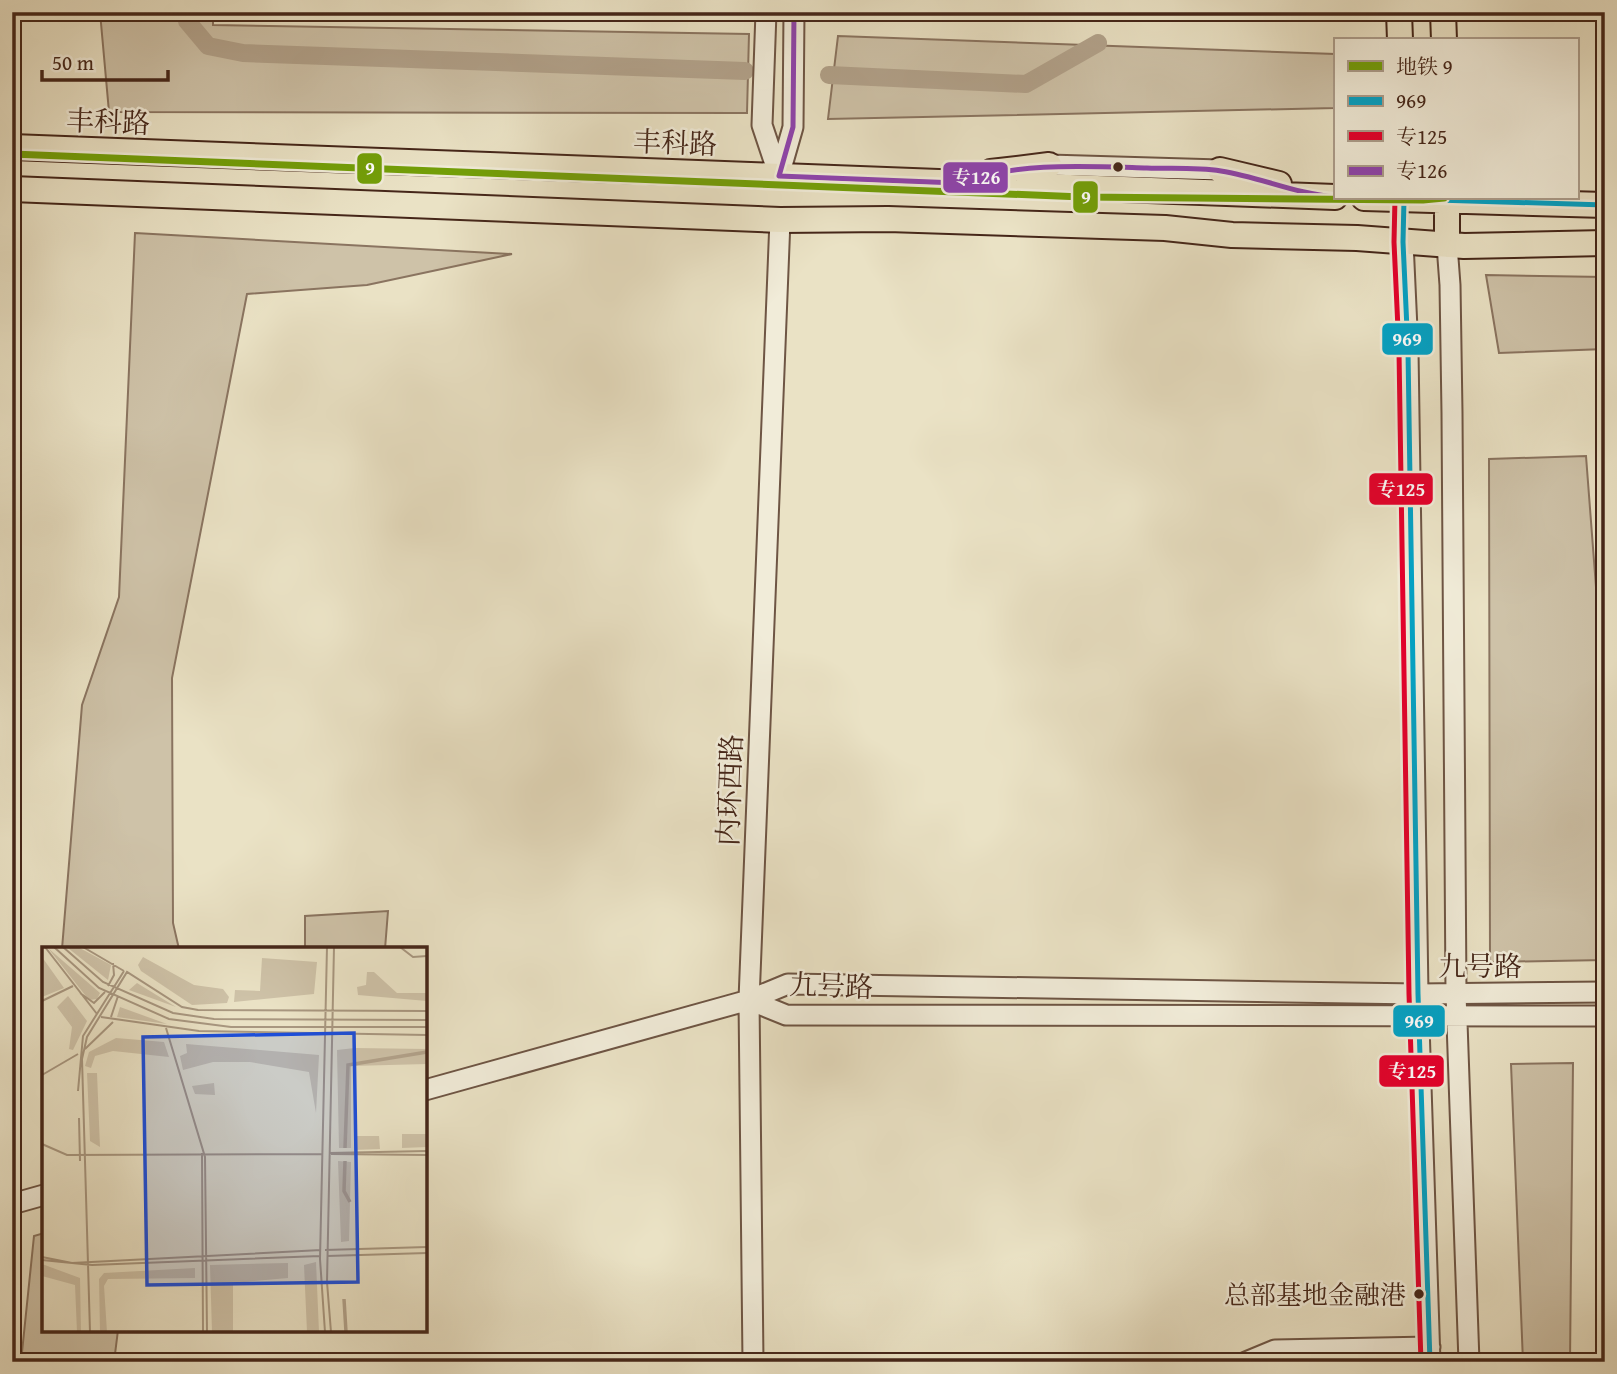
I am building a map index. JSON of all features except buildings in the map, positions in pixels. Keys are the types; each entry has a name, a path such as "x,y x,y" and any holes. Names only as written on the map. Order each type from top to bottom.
{"main road":[{"path":"1399,12 1400,38"},
{"path":"1443,12 1444,38"},
{"name":"丰科路","path":"12,147 1324,196"},
{"path":"957,183 980,173 1049,165"},
{"path":"1220,170 1324,196"},
{"path":"12,189 780,220 887,219 1165,228 1232,235 1447,245 1605,243"},
{"path":"1403,242 1404,200"},
{"path":"1447,200 1447,245"},
{"path":"1473,200 1605,205"},
{"path":"1564,245 1605,254"}],"street":[{"path":"766,12 762,125 779,176"},
{"path":"779,176 793,128 794,12"},
{"path":"1049,165 1220,170"},
{"name":"内环西路","path":"753,1362 749,1000 780,220"},
{"path":"1246,1362 1275,1350 1430,1354 1418,994 1408,364 1403,242"},
{"path":"1447,245 1452,427 1456,994 1468,1362"},
{"name":"九号路","path":"749,1000 788,984 1418,994 1605,992"},
{"path":"427,1089 749,1000"},
{"name":"九号路","path":"749,1000 786,1015 1605,1016"},
{"path":"12,1204 42,1196"}],"shaded area":[{"path":"100,12 213,12 213,25 749,34 747,113 109,112"},
{"path":"838,36 1334,54 1334,108 828,119"},
{"path":"135,233 512,254 367,285 247,294 172,678 173,923 179,947 62,947 82,705 119,597"},
{"path":"1486,275 1605,277 1605,349 1499,353"},
{"path":"1586,456 1605,705 1605,960 1490,962 1489,459"},
{"path":"388,911 385,947 305,947 305,916"},
{"path":"1573,1063 1570,1362 1523,1362 1511,1064"},
{"path":"42,1234 42,1332 118,1332 114,1362 21,1362 34,1236"}],"waterway":[{"path":"186,12 187,21 208,46 243,53 745,71"},
{"path":"829,75 1026,84 1098,43"}],"metro line":[{"name":"9","path":"12,154 1082,197 1334,199"}],"transit line":[{"name":"专126","path":"794,12 793,127 779,176 957,183 1027,168 1193,169 1235,174 1306,193 1334,197"},
{"name":"专125","path":"1395,200 1409,994 1421,1362"},
{"name":"969","path":"1404,200 1418,994 1430,1362"},
{"name":"969","path":"1438,200 1605,205"}],"place":[{"name":"总部基地金融港","path":"1419,1294"}]}
